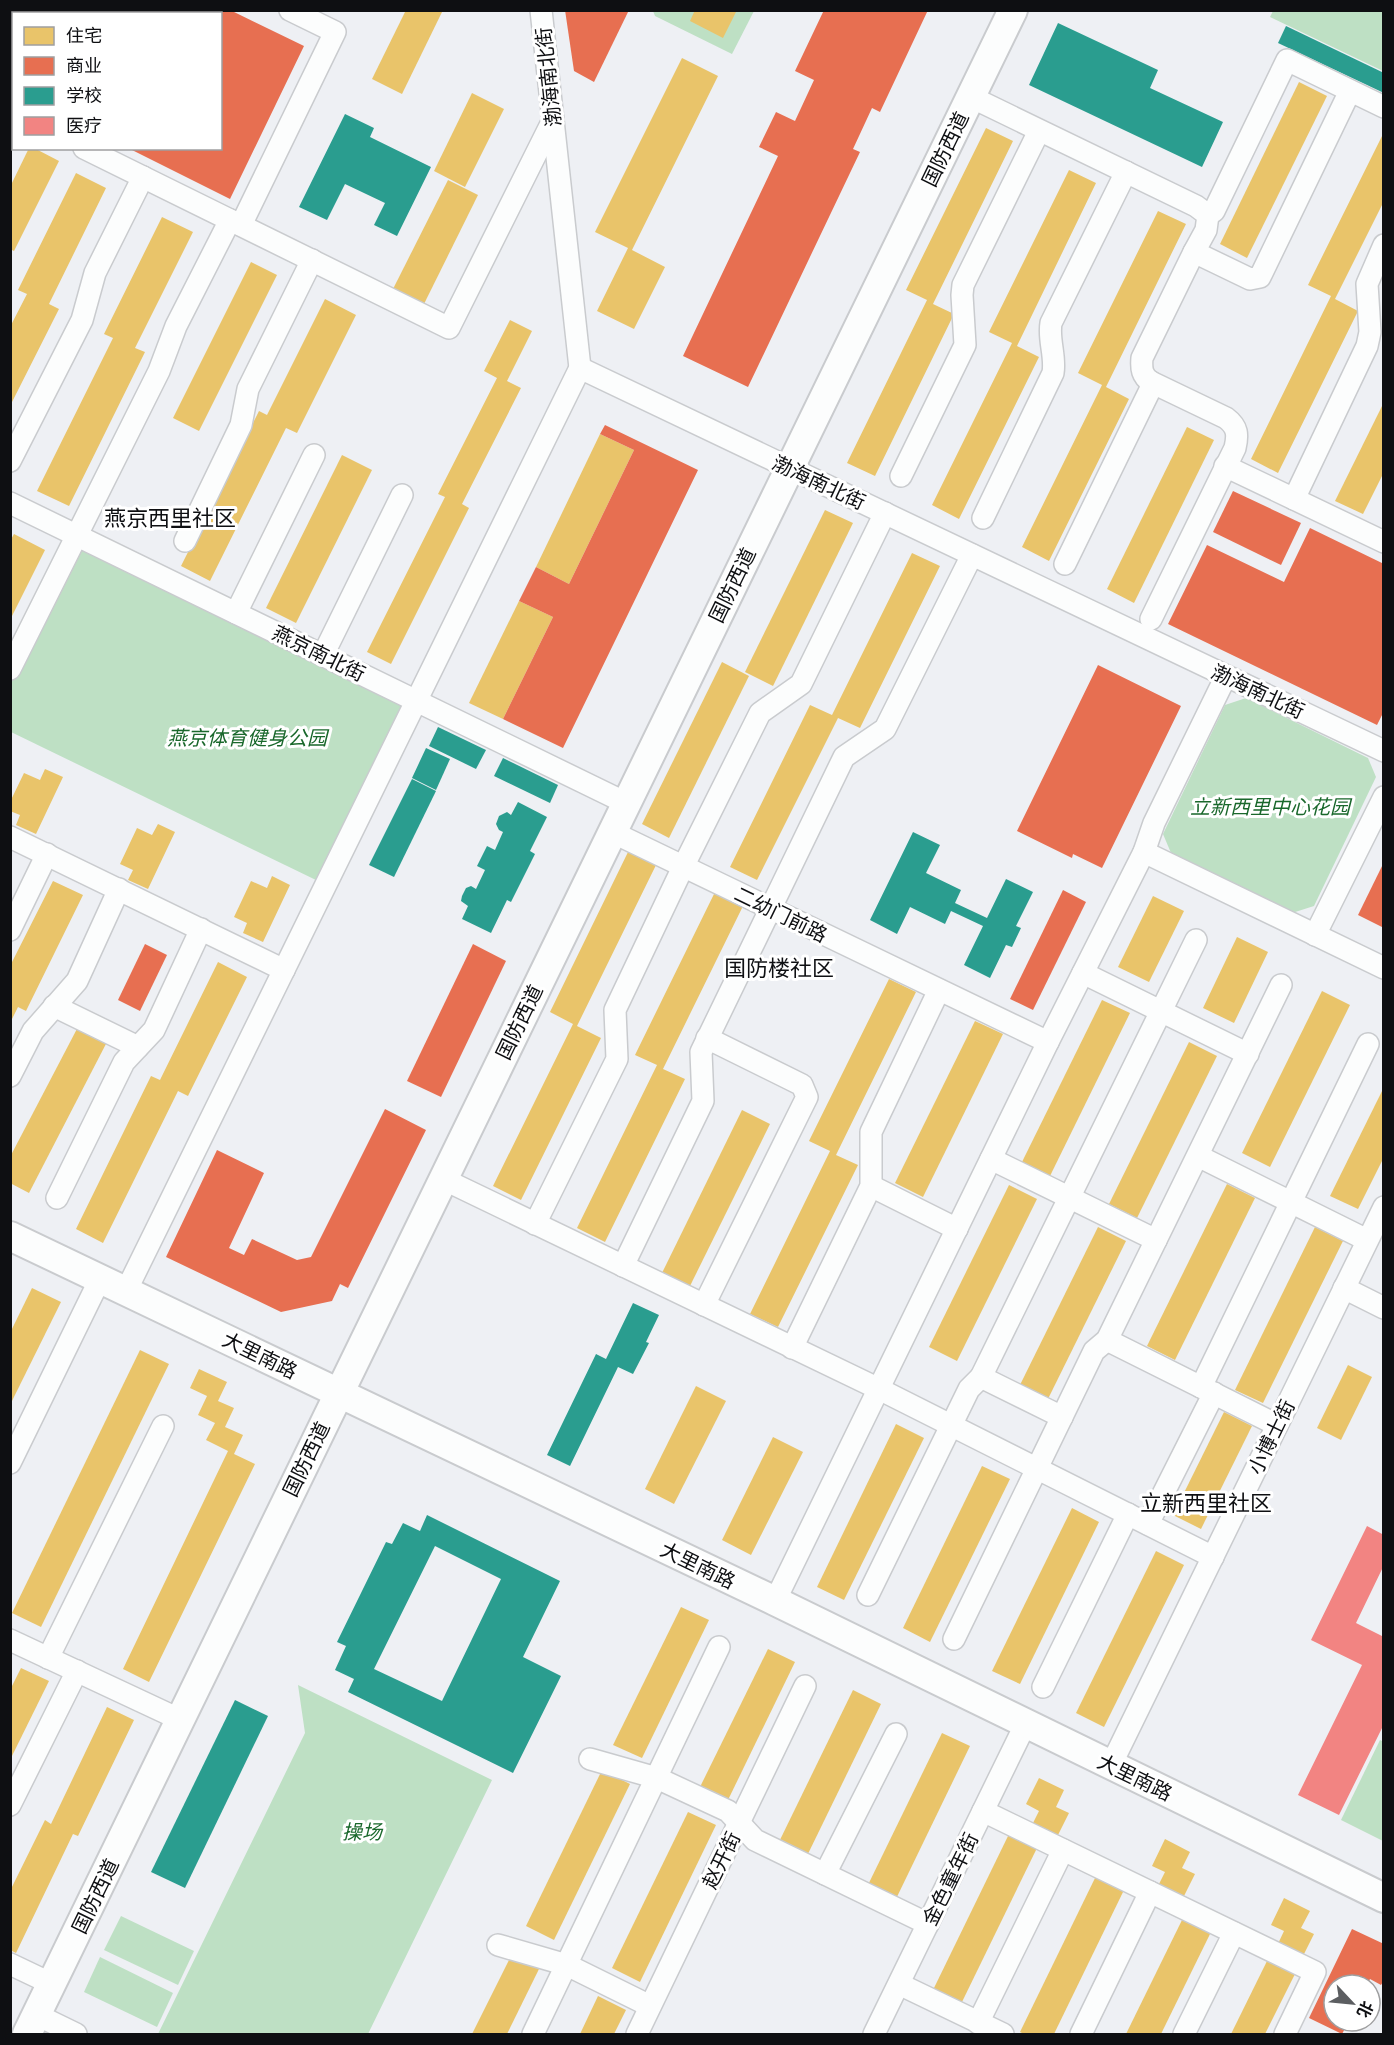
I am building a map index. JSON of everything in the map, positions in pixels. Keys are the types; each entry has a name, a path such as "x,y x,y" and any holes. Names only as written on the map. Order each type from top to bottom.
{"street":[{"path":"10,669 159,371 176,326 235,222 335,32 327,18 290,10"},
{"name":"渤海南北街","path":"541,10 580,368 1383,751"},
{"name":"国防西道","path":"32,2025 1013,10"},
{"path":"1151,619 1235,448 1237,430 1226,418 1151,382 1145,377 1141,367 1142,358 1206,230 1208,215 1214,211 1287,60 1383,107"},
{"path":"1194,252 1250,279 1260,277 1350,91"},
{"path":"970,97 1196,206 1208,215"},
{"path":"88,150 448,328 553,120"},
{"path":"901,476 965,345 963,285 1039,130"},
{"path":"983,518 1053,373 1049,332 1051,323 1126,172"},
{"path":"10,461 82,320 95,273 144,177"},
{"path":"1294,499 1367,346 1370,332 1367,284 1383,245"},
{"path":"185,541 241,425 248,389 312,260"},
{"path":"126,1291 580,368"},
{"path":"1065,564 1150,390 1151,382"},
{"path":"236,613 314,456"},
{"path":"1225,466 1294,499 1382,536"},
{"path":"323,655 402,495"},
{"name":"燕京南北街","path":"12,508 76,536 626,803"},
{"path":"535,1224 617,1059 615,1010 683,867 760,713 801,684 885,513"},
{"path":"623,1266 703,1101 701,1052 707,1038 844,757 885,729 972,555"},
{"path":"775,1601 1048,1042 1144,852 1154,823 1226,676"},
{"path":"1315,935 1383,797"},
{"name":"二幼门前路","path":"612,832 1048,1042"},
{"path":"10,837 284,970"},
{"path":"1144,852 1383,968"},
{"path":"10,930 47,854"},
{"path":"10,1076 33,1031 77,981 119,890"},
{"path":"57,1198 124,1062 154,1030 201,929"},
{"path":"868,1595 969,1389 981,1377 1196,940"},
{"path":"1083,973 1248,1054"},
{"path":"954,1639 1094,1352 1107,1340 1281,985"},
{"path":"792,1348 871,1186 871,1132 939,990"},
{"path":"54,1006 138,1047"},
{"path":"704,1305 807,1097 802,1085 707,1038"},
{"path":"1148,1524 1292,1202 1368,1044"},
{"path":"1198,1156 1368,1240"},
{"path":"991,1160 1156,1240"},
{"path":"443,1179 879,1389 1213,1557"},
{"path":"871,1186 957,1228"},
{"name":"小博士街","path":"1111,1765 1383,1207"},
{"name":"大里南路","path":"10,1236 775,1601 1383,1898"},
{"path":"10,1463 17,1435 100,1279"},
{"path":"1344,1288 1383,1308"},
{"path":"1107,1340 1277,1425"},
{"path":"981,1377 1062,1417"},
{"path":"48,1658 163,1426"},
{"path":"1043,1688 1128,1514"},
{"path":"10,1640 181,1720"},
{"path":"533,2034 719,1647"},
{"path":"10,1805 77,1671"},
{"name":"赵开街","path":"637,2034 805,1686"},
{"name":"金色童年街","path":"874,2034 1026,1723"},
{"path":"825,1874 896,1734"},
{"path":"590,1759 657,1778 728,1811 756,1840 928,1924"},
{"path":"983,1811 1315,1972 1285,2034"},
{"path":"978,2023 1063,1850"},
{"path":"1081,2034 1150,1892"},
{"path":"1184,2034 1234,1933"},
{"path":"498,1945 567,1965 650,2007"},
{"path":"10,1964 52,1984"},
{"path":"899,1984 1003,2034"},
{"path":"32,2025 76,2034"}],"green space":[{"path":"653,11 754,11 732,54 655,16"},
{"path":"1273,11 1383,11 1383,71 1270,17"},
{"name":"燕京体育健身公园","path":"77,545 404,705 318,881 11,732 10,682"},
{"name":"立新西里中心花园","path":"1246,698 1368,758 1376,777 1314,906 1292,913 1171,853 1163,834 1225,705"},
{"name":"操场","path":"298,1685 492,1780 368,2034 158,2034 305,1733"},
{"path":"1380,1740 1384,1742 1383,1841 1341,1820"},
{"path":"121,1916 194,1951 178,1985 104,1950"},
{"path":"100,1957 173,1993 157,2027 84,1992"}],"building: 住宅":[{"path":"406,10 443,10 402,94 372,79"},
{"path":"695,10 737,10 723,38 690,21"},
{"path":"682,58 718,76 632,250 665,267 634,329 597,311 628,248 595,232"},
{"path":"1299,82 1327,96 1247,258 1220,244"},
{"path":"472,93 504,109 465,187 434,171"},
{"path":"986,128 1013,141 933,304 954,314 875,476 847,463 927,300 906,290"},
{"path":"1384,132 1384,201 1335,299 1358,311 1278,473 1251,459 1331,296 1308,285"},
{"path":"28,150 38,150 59,161 14,251 10,249 10,187"},
{"path":"1069,170 1096,183 1017,346 1039,357 959,519 932,505 1012,343 989,332"},
{"path":"76,173 106,188 49,304 59,309 10,406 10,327 27,294 18,290"},
{"path":"448,180 478,195 424,304 393,289"},
{"path":"1158,211 1186,224 1106,387 1129,399 1049,561 1022,547 1102,385 1078,373"},
{"path":"162,217 193,232 135,348 145,352 69,506 37,491 113,338 104,334"},
{"path":"251,262 277,275 199,431 173,418"},
{"path":"325,299 356,315 297,433 286,428 210,581 181,566 259,411 267,415"},
{"path":"510,320 532,331 507,381 521,388 462,504 469,508 391,664 367,652 445,497 438,494 497,378 484,371"},
{"path":"1384,402 1384,472 1363,514 1335,501"},
{"path":"1187,427 1214,440 1134,603 1107,589"},
{"path":"600,434 634,450 569,584 536,567"},
{"path":"342,455 372,470 296,623 266,608"},
{"path":"825,510 853,523 773,686 745,672"},
{"path":"14,534 45,550 10,620 10,541"},
{"path":"912,553 940,566 860,728 838,718 757,880 730,867 810,705 832,715"},
{"path":"519,601 553,617 503,719 469,703"},
{"path":"722,662 749,676 669,838 642,824"},
{"path":"45,769 63,777 36,834 16,825 20,815 10,811 10,802 24,773 40,780"},
{"path":"158,824 175,832 148,889 128,880 133,870 120,864 137,828 152,835"},
{"path":"629,850 657,863 577,1026 601,1038 521,1200 493,1186 573,1024 550,1012"},
{"path":"272,876 290,885 263,942 243,933 247,923 234,917 251,881 267,888"},
{"path":"53,881 83,895 26,1011 18,1007 10,1023 10,966"},
{"path":"715,892 743,906 663,1069 685,1079 605,1242 577,1228 657,1065 635,1055"},
{"path":"1153,896 1184,911 1149,982 1118,967"},
{"path":"1237,937 1268,952 1234,1023 1203,1008"},
{"path":"218,962 247,977 188,1096 178,1091 103,1243 76,1229 151,1076 160,1080"},
{"path":"889,979 916,992 836,1155 858,1165 778,1327 750,1314 830,1151 809,1141"},
{"path":"1322,991 1350,1005 1270,1167 1242,1153"},
{"path":"1102,1000 1130,1013 1050,1176 1022,1162"},
{"path":"975,1021 1003,1034 923,1197 895,1183"},
{"path":"79,1025 108,1040 29,1193 10,1183 10,1157"},
{"path":"1189,1042 1217,1056 1137,1218 1109,1204"},
{"path":"1384,1087 1384,1157 1358,1209 1330,1196"},
{"path":"742,1110 770,1124 690,1286 662,1273"},
{"path":"1227,1184 1255,1198 1175,1360 1147,1346"},
{"path":"1009,1185 1037,1199 957,1361 929,1347"},
{"path":"1098,1227 1126,1241 1046,1403 1018,1389"},
{"path":"1315,1227 1343,1241 1263,1403 1235,1390"},
{"path":"32,1288 61,1302 10,1405 10,1333"},
{"path":"140,1350 169,1364 41,1627 12,1613"},
{"path":"1348,1365 1372,1377 1341,1440 1317,1428"},
{"path":"199,1369 227,1382 218,1401 234,1408 225,1427 243,1435 234,1454 255,1464 149,1682 123,1669 228,1451 206,1440 215,1423 198,1415 207,1396 190,1388"},
{"path":"696,1386 726,1401 674,1504 645,1489"},
{"path":"1224,1412 1252,1426 1201,1529 1173,1515"},
{"path":"896,1424 924,1438 844,1600 817,1587"},
{"path":"773,1437 803,1452 751,1555 722,1540"},
{"path":"982,1466 1010,1479 930,1642 903,1628"},
{"path":"1072,1508 1099,1522 1020,1684 992,1671"},
{"path":"1156,1551 1184,1565 1104,1727 1076,1713"},
{"path":"681,1607 709,1620 642,1758 613,1745"},
{"path":"768,1649 795,1662 728,1800 700,1787"},
{"path":"21,1668 49,1681 10,1760 10,1690"},
{"path":"853,1690 881,1704 805,1860 777,1846"},
{"path":"107,1707 134,1720 78,1836 73,1834 16,1953 10,1950 10,1891 45,1820 51,1824"},
{"path":"942,1733 970,1746 894,1903 866,1889"},
{"path":"602,1770 630,1784 554,1940 526,1926"},
{"path":"1039,1778 1064,1790 1056,1807 1069,1813 1056,1839 1031,1827 1039,1811 1026,1804"},
{"path":"688,1812 716,1825 640,1982 612,1968"},
{"path":"1009,1834 1037,1848 961,2004 933,1990"},
{"path":"1165,1839 1190,1852 1182,1868 1195,1874 1182,1900 1157,1888 1165,1872 1152,1866"},
{"path":"1096,1876 1124,1890 1054,2034 1024,2034 1020,2032"},
{"path":"1284,1898 1310,1911 1301,1928 1314,1934 1301,1960 1276,1948 1284,1931 1271,1925"},
{"path":"1183,1918 1211,1932 1161,2034 1126,2034"},
{"path":"512,1954 540,1967 507,2034 472,2034"},
{"path":"1268,1959 1296,1972 1265,2034 1231,2034"},
{"path":"598,1996 626,2010 614,2034 580,2034"}],"building: 商业":[{"path":"50,10 107,10 106,12 49,12"},
{"path":"193,10 230,10 304,46 230,199 132,150 222,150 222,12 192,12"},
{"path":"565,10 629,10 594,82 574,71"},
{"path":"824,10 928,10 880,112 872,108 853,149 860,152 748,387 683,356 778,156 759,147 776,112 795,121 814,80 795,71"},
{"path":"605,425 698,470 563,748 503,719 553,617 519,601 536,567 569,584 634,450 600,434"},
{"path":"1233,491 1301,523 1281,565 1213,532"},
{"path":"1310,528 1384,564 1384,711 1377,725 1168,624 1207,545 1284,582"},
{"path":"1098,665 1181,706 1102,868 1073,854 1072,858 1017,831"},
{"path":"1384,862 1384,928 1358,915"},
{"path":"1063,890 1086,902 1033,1010 1010,999"},
{"path":"145,944 167,955 140,1011 118,1000"},
{"path":"473,944 506,961 441,1097 407,1081"},
{"path":"385,1109 426,1130 348,1288 340,1284 332,1301 281,1312 166,1257 217,1150 264,1173 229,1248 244,1255 252,1239 297,1260 311,1257"},
{"path":"1352,1929 1384,1944 1384,1980 1382,1983 1382,1973 1331,1973"},
{"path":"1322,1991 1322,2024 1309,2018"}],"building: 学校":[{"path":"1058,23 1158,70 1150,88 1223,122 1202,167 1029,85"},
{"path":"1286,26 1384,73 1384,93 1278,43"},
{"path":"345,114 374,128 370,137 431,167 397,236 374,225 385,203 345,184 327,220 299,207"},
{"path":"438,727 486,750 476,769 429,746"},
{"path":"426,748 450,759 436,790 412,778"},
{"path":"503,758 558,785 550,803 494,776"},
{"path":"412,779 436,791 394,877 369,865"},
{"path":"518,802 547,817 530,851 535,854 511,902 507,900 491,933 462,919 468,906 461,901 462,896 466,888 471,886 476,889 485,870 477,866 487,846 495,850 503,832 496,824 499,816 507,812 511,815"},
{"path":"913,832 940,845 926,873 961,890 955,903 987,918 1006,879 1033,892 1016,926 1021,928 1012,947 1006,945 990,978 964,965 983,926 951,911 945,924 910,907 897,934 870,920"},
{"path":"633,1303 659,1315 646,1342 649,1343 633,1374 618,1367 570,1466 547,1455 596,1354 606,1359"},
{"path":"427,1515 560,1581 523,1657 561,1676 513,1773 348,1692 354,1679 335,1670 346,1646 337,1642 386,1542 392,1544 403,1523 420,1531","holes":["435,1546 501,1579 442,1701 374,1669"]},
{"path":"235,1700 268,1716 185,1888 151,1872"}],"building: 医疗":[{"path":"1367,1526 1384,1535 1384,1565 1356,1623 1384,1637 1384,1724 1339,1815 1298,1795 1362,1665 1311,1640"}],"district":[{"name":"燕京西里社区","path":"170,517"},
{"name":"国防楼社区","path":"779,967"},
{"name":"立新西里社区","path":"1206,1502"}]}
